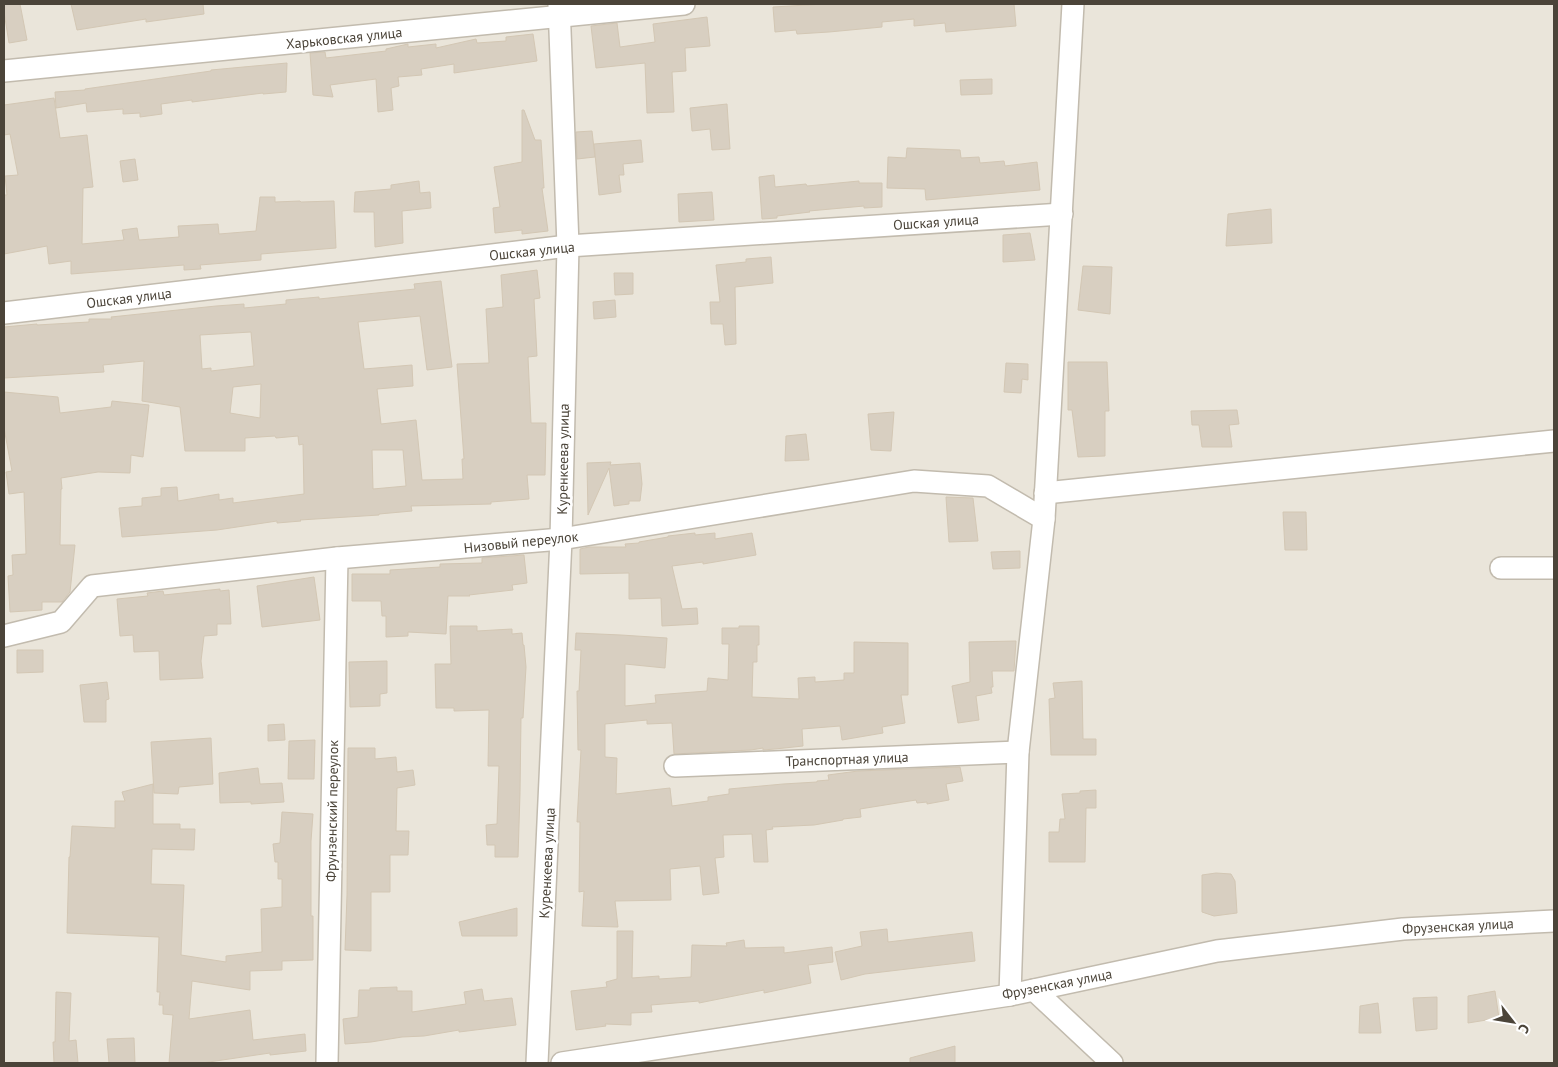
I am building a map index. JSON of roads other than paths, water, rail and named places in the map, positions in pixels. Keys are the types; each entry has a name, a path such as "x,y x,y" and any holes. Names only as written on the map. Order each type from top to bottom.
{"street":[{"name":"Харьковская улица","path":"4,71 559,10 684,4"},
{"path":"1010,994 1018,752 1044,519 1073,4"},
{"name":"Куренкеева улица","path":"538,1063 561,539 568,246 559,10"},
{"name":"Ошская улица","path":"4,313 568,246 1062,214"},
{"path":"1045,492 1554,441"},
{"name":"Низовый переулок","path":"4,636 61,622 92,586 337,558 561,539 914,481 988,486 1044,519"},
{"name":"Фрунзенский переулок","path":"327,1063 337,558"},
{"path":"1501,568 1554,568"},
{"name":"Транспортная улица","path":"676,766 1018,752"},
{"name":"Фрузенская улица","path":"562,1063 682,1054 1034,990 1217,951 1403,929 1554,921"},
{"path":"1034,990 1112,1063"}]}
